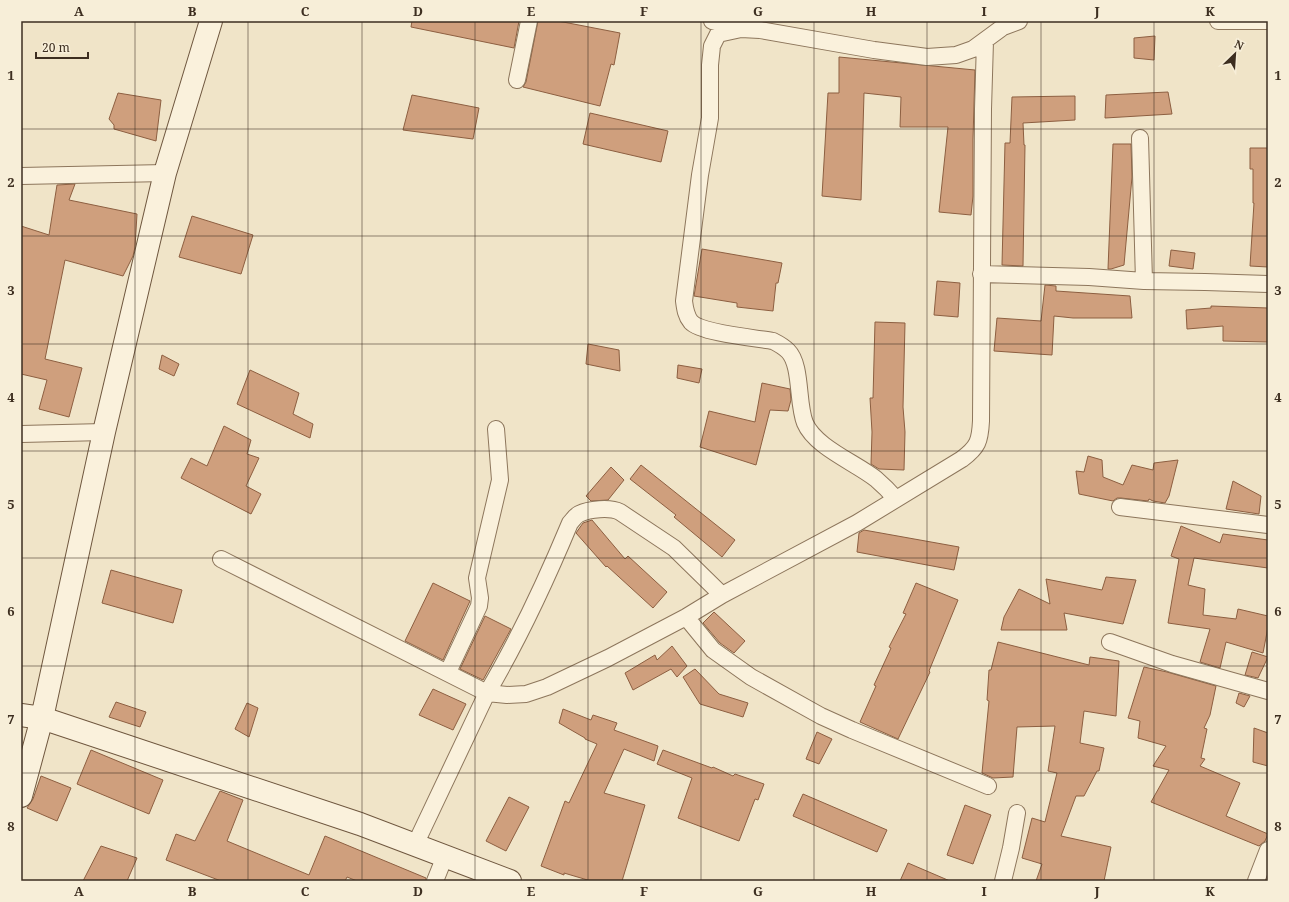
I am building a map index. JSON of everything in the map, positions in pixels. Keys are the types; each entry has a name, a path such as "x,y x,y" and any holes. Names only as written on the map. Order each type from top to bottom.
{"main road":[{"path":"21,796 32,716 104,432 165,173 211,21"},
{"path":"32,716 353,822 510,881"}],"street":[{"path":"517,80 529,21"},
{"path":"712,21 742,29 760,30 874,50 927,57 956,55 973,49 1003,27 1019,21"},
{"path":"1218,21 1268,21"},
{"path":"742,29 718,34 712,46 710,65 710,118 700,175 684,301 685,312 692,323 704,329 773,341 790,352 794,360 800,403 805,422 812,435 831,450 877,480 896,499"},
{"path":"221,559 448,672 487,693 507,695 526,694 547,687 608,658 686,617 722,595 857,523 962,459 972,451 980,438 985,41"},
{"path":"1140,138 1144,281"},
{"path":"21,176 165,173"},
{"path":"981,274 1089,277 1144,281 1268,284"},
{"path":"448,672 480,606 477,578 500,480 496,429"},
{"path":"21,434 104,432"},
{"path":"1120,507 1268,525"},
{"path":"415,845 487,693 504,665 532,610 574,518 579,514 613,508 674,548 722,595"},
{"path":"686,617 713,650 751,677 821,716 988,786"},
{"path":"1110,642 1172,664 1268,691"},
{"path":"1003,881 1017,813"},
{"path":"1256,881 1268,850"},
{"path":"435,881 446,856"}],"building":[{"path":"412,21 519,21 514,48 411,27"},
{"path":"538,21 558,21 620,33 614,65 611,64 600,106 523,87 526,82"},
{"path":"1155,36 1154,60 1134,58 1134,38"},
{"path":"839,57 975,70 973,196 971,215 939,212 948,127 900,127 901,97 864,93 861,200 822,196 828,93 839,93"},
{"path":"1168,92 1172,114 1105,118 1106,95"},
{"path":"118,93 161,100 156,141 114,129 114,125 109,119"},
{"path":"412,95 479,108 473,139 403,130"},
{"path":"1075,96 1075,120 1023,123 1025,145 1023,266 1002,265 1005,143 1010,143 1012,97"},
{"path":"590,113 668,131 661,162 583,144"},
{"path":"1113,144 1131,144 1132,177 1124,265 1108,269"},
{"path":"1250,148 1268,148 1268,267 1250,266 1254,203 1253,169 1250,169"},
{"path":"75,184 69,200 137,214 133,256 123,276 65,260 45,359 82,368 69,417 39,409 47,380 21,374 21,226 49,235 57,185"},
{"path":"192,216 253,235 241,274 179,257"},
{"path":"702,249 782,263 778,283 776,283 773,311 737,307 737,303 694,296"},
{"path":"1171,250 1195,253 1193,269 1169,266"},
{"path":"937,281 960,283 958,317 934,315"},
{"path":"1045,285 1056,286 1056,291 1130,296 1132,318 1073,318 1054,316 1052,355 994,351 997,318 1041,321"},
{"path":"1211,306 1268,308 1268,342 1223,341 1223,326 1187,329 1186,310 1211,308"},
{"path":"875,322 905,323 903,407 905,432 904,470 879,469 871,464 872,432 870,398 873,398"},
{"path":"588,344 619,350 620,371 586,364"},
{"path":"162,355 179,364 174,376 159,369"},
{"path":"678,365 702,369 699,383 677,378"},
{"path":"250,370 299,393 293,414 313,424 310,438 237,404"},
{"path":"762,383 790,389 791,400 788,411 770,410 756,465 700,447 709,411 755,422"},
{"path":"224,426 251,440 247,454 259,458 246,486 261,494 251,514 181,478 191,458 207,466"},
{"path":"1088,456 1102,460 1103,477 1123,485 1132,465 1153,470 1154,463 1178,460 1169,496 1165,503 1149,499 1148,501 1117,498 1113,501 1079,494 1076,471 1084,472"},
{"path":"641,465 735,540 722,557 674,517 676,515 630,479"},
{"path":"611,467 624,480 608,500 591,501 586,496"},
{"path":"1233,481 1261,496 1259,514 1226,509"},
{"path":"592,520 625,559 628,556 667,592 653,608 607,566 606,567 576,533 583,523"},
{"path":"1181,526 1220,543 1223,534 1268,540 1268,568 1194,558 1188,585 1205,589 1203,615 1236,619 1238,609 1268,616 1268,627 1263,653 1226,642 1220,668 1200,662 1210,629 1168,623 1179,559 1171,556"},
{"path":"864,530 959,547 954,570 857,552 859,533"},
{"path":"111,570 182,590 173,623 102,603"},
{"path":"1106,577 1136,580 1123,624 1064,613 1067,630 1001,630 1004,617 1019,589 1050,604 1046,579 1102,590"},
{"path":"433,583 470,601 443,660 405,641"},
{"path":"916,583 958,600 929,671 930,672 898,739 860,722 876,686 874,685 891,648 889,647 906,614 903,613"},
{"path":"714,612 745,641 734,653 720,643 703,623"},
{"path":"485,616 511,629 483,680 460,669"},
{"path":"998,642 1089,665 1090,657 1119,661 1116,716 1084,711 1080,743 1104,748 1099,771 1097,771 1084,796 1076,796 1061,836 1111,847 1104,881 1036,881 1042,864 1022,858 1032,818 1045,822 1057,773 1048,771 1055,726 1017,727 1013,777 993,778 982,773 989,701 987,700 989,670 991,670"},
{"path":"672,646 687,666 677,677 671,669 633,690 625,673 655,655 657,660"},
{"path":"1252,652 1268,657 1258,678 1245,675"},
{"path":"1144,667 1216,686 1210,715 1204,728 1207,729 1201,758 1205,759 1200,766 1240,783 1226,816 1268,834 1265,841 1259,846 1151,802 1169,770 1153,766 1166,746 1138,738 1140,721 1128,718"},
{"path":"695,669 719,694 748,703 743,717 700,704 683,677"},
{"path":"433,689 466,704 453,730 419,715"},
{"path":"1239,693 1250,696 1244,707 1236,703"},
{"path":"116,702 146,712 140,727 109,717"},
{"path":"247,703 258,708 249,737 235,729"},
{"path":"563,709 591,720 593,715 617,723 614,730 658,746 654,761 624,749 604,793 645,805 622,881 591,881 564,873 564,875 541,866 565,801 569,803 597,744 585,739 559,723"},
{"path":"1254,728 1268,733 1268,766 1253,762"},
{"path":"817,732 832,739 819,764 806,759"},
{"path":"91,750 163,780 149,814 77,784"},
{"path":"663,750 712,768 713,767 733,776 735,774 764,784 758,800 755,799 739,841 678,818 692,778 657,764"},
{"path":"41,776 71,788 57,821 27,808 33,799"},
{"path":"220,791 243,800 227,841 309,875 325,836 426,878 426,881 357,881 347,877 345,881 221,881 166,860 176,834 195,841"},
{"path":"803,794 887,830 877,852 793,816"},
{"path":"509,797 529,807 506,851 486,841"},
{"path":"965,805 991,815 973,864 947,855"},
{"path":"101,846 137,858 127,881 83,881"},
{"path":"908,863 950,881 900,881"}]}
